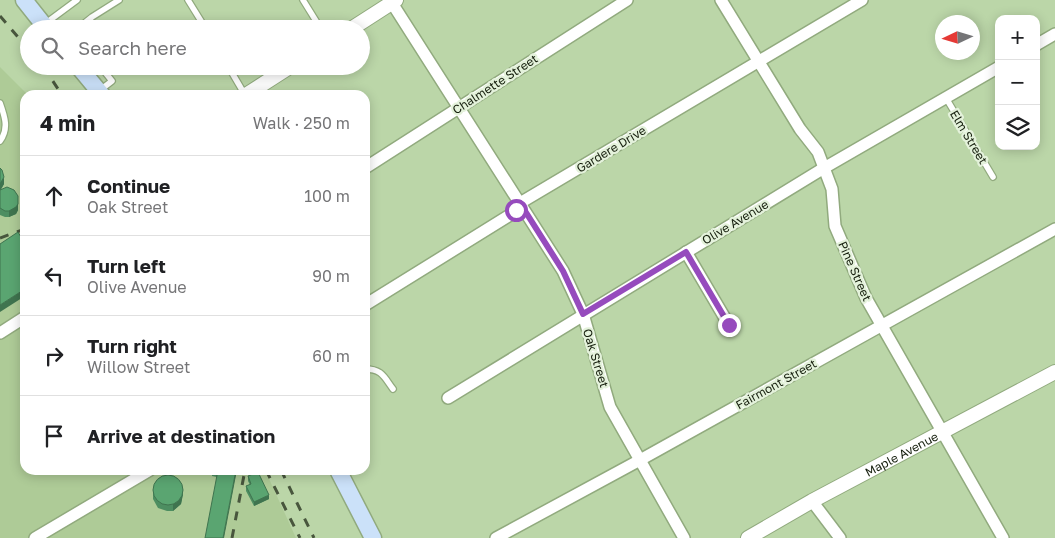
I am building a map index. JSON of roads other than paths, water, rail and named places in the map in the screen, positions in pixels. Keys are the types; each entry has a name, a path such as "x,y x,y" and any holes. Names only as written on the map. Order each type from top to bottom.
{"main road":[{"path":"24,0 40,20"},
{"path":"86,75 98,90"},
{"path":"341,475 373,538"}],"street":[{"name":"Chalmette Street","path":"370,165 627,0"},
{"name":"Pine Street","path":"721,0 800,129 818,152 832,189 835,226 866,298 1003,538"},
{"name":"Gardere Drive","path":"370,302 510,215 520,203 862,0"},
{"name":"Oak Street","path":"394,1 563,271 583,314 610,407 684,538"},
{"path":"365,20 394,1"},
{"path":"1040,43 1055,34"},
{"name":"Olive Avenue","path":"448,398 824,168 995,69"},
{"path":"254,90 278,75"},
{"name":"Fairmont Street","path":"496,538 1055,229"},
{"path":"686,252 729,325"},
{"path":"0,333 20,320"},
{"name":"Maple Avenue","path":"748,538 812,501 1055,372"},
{"path":"35,538 142,475"},
{"path":"812,501 840,538"}],"lane":[{"path":"54,20 77,0"},
{"path":"88,20 119,0"},
{"path":"188,0 200,20"},
{"path":"303,0 315,20"},
{"path":"103,90 112,81 107,75"},
{"path":"234,75 243,90"},
{"name":"Elm Street","path":"946,98 993,177"},
{"path":"0,104 6,124 5,134 0,141"},
{"path":"370,369 382,373 393,390"}],"railway":[{"path":"0,16 20,39"},
{"path":"49,75 59,90"},
{"path":"0,238 20,231"},
{"path":"232,538 244,475"},
{"path":"268,475 300,538"},
{"path":"283,475 314,538"}]}
